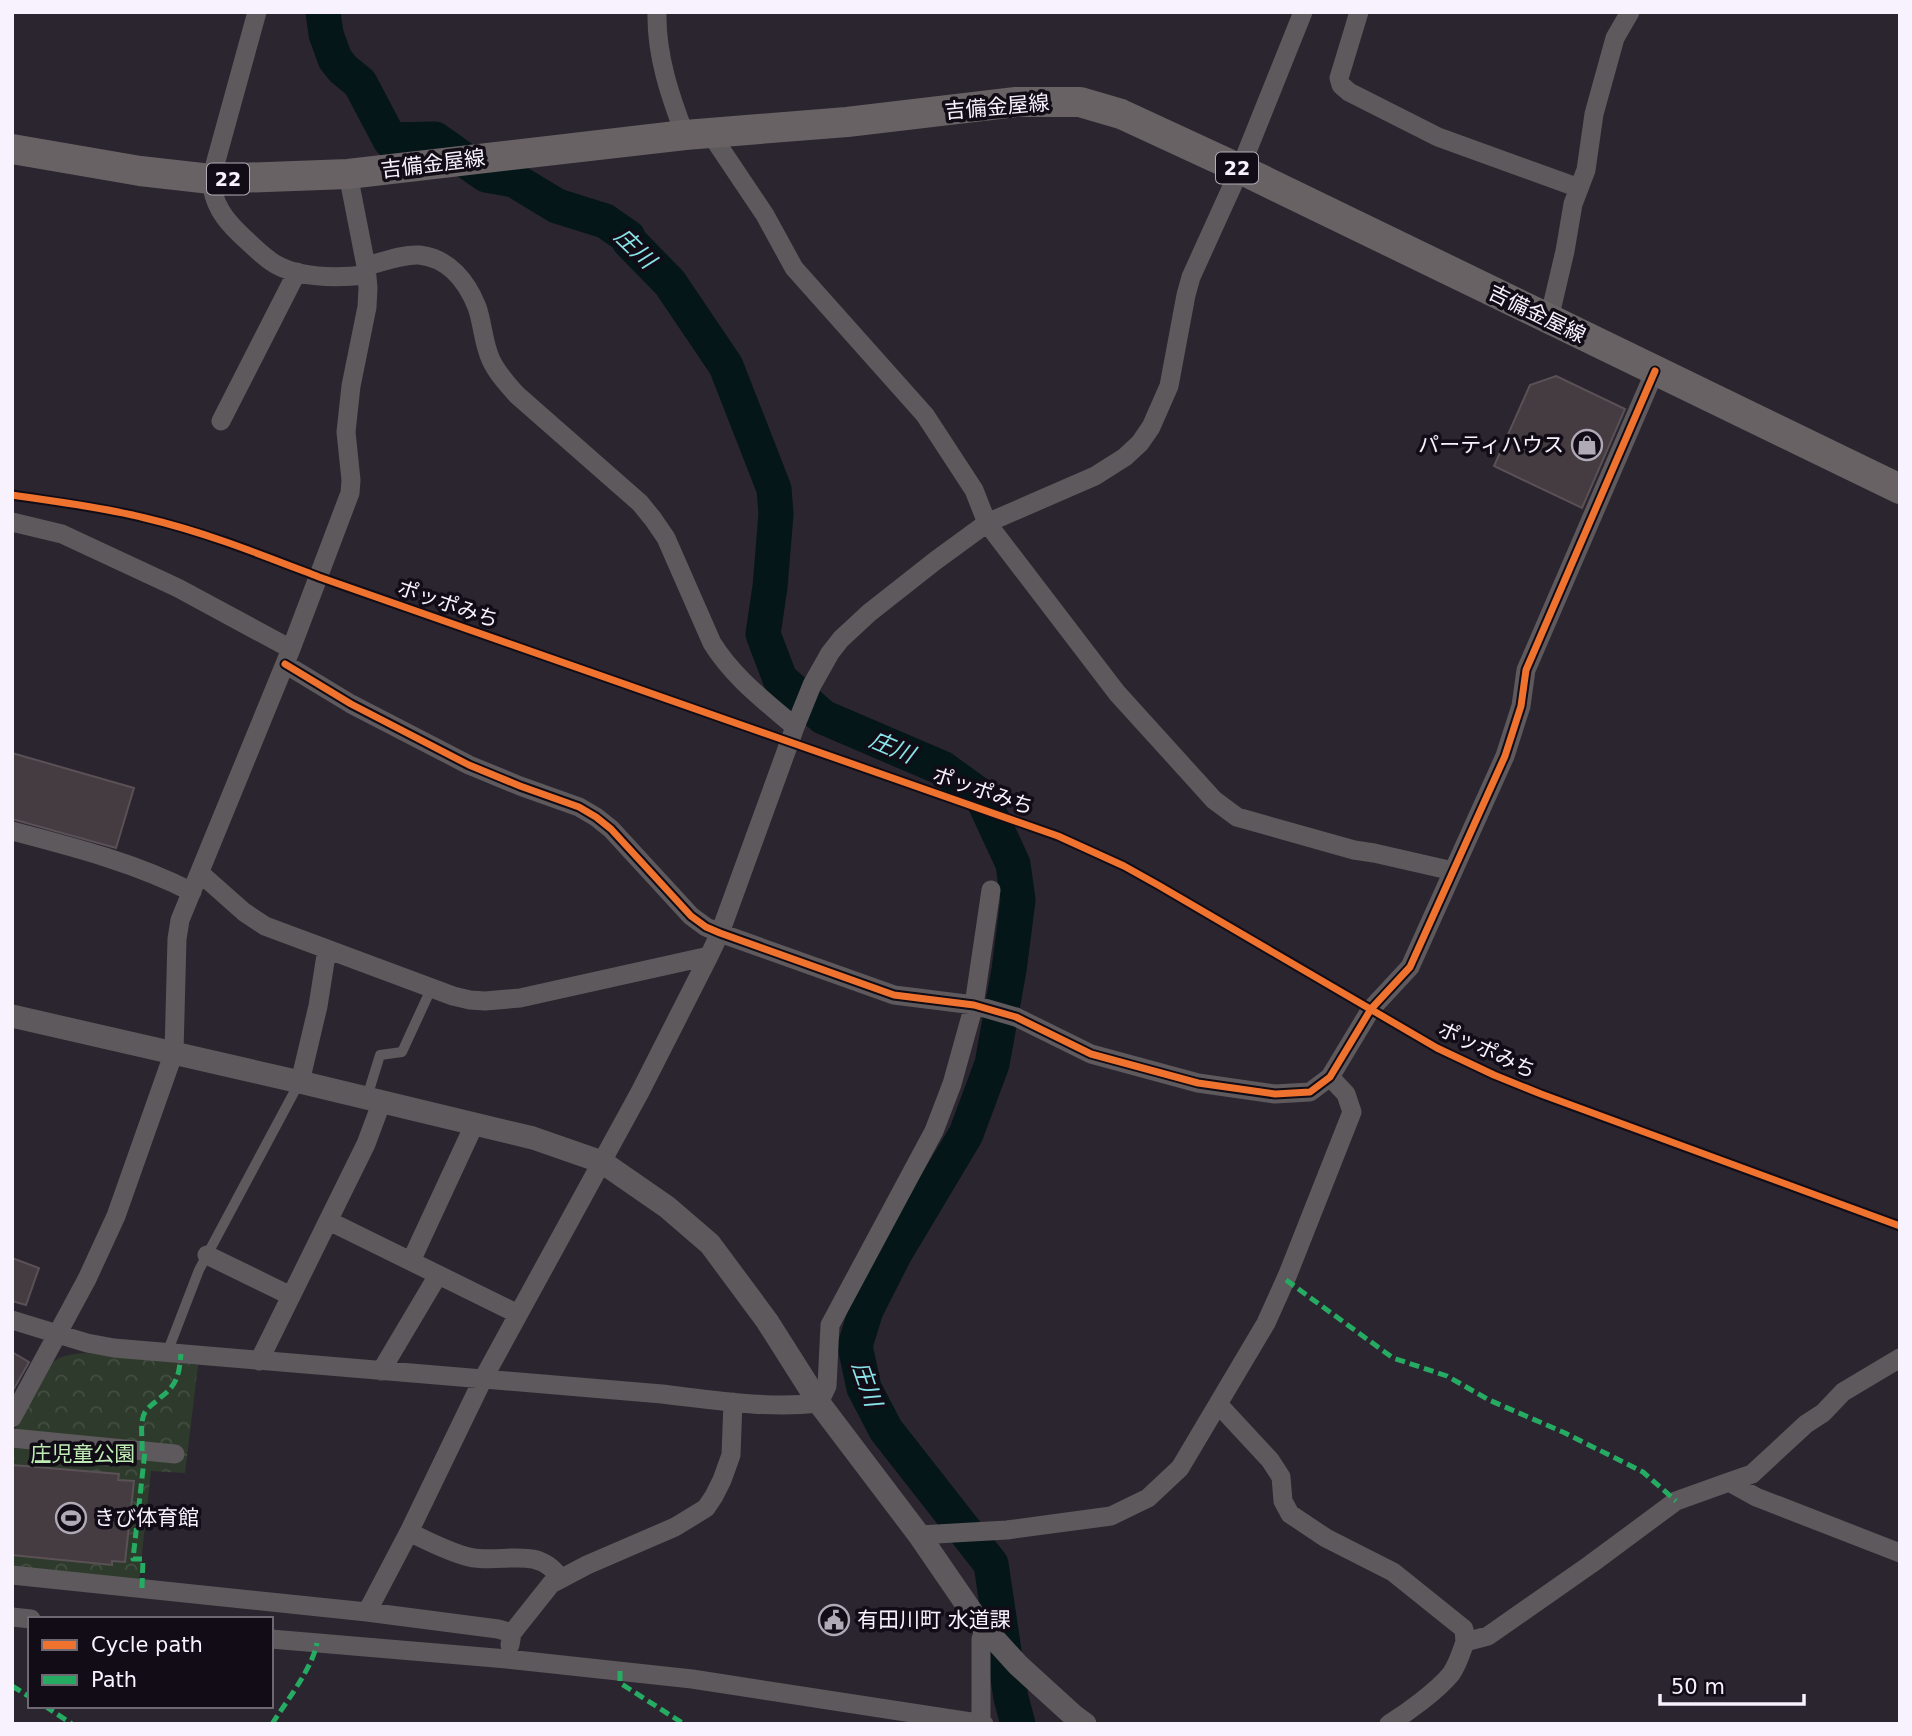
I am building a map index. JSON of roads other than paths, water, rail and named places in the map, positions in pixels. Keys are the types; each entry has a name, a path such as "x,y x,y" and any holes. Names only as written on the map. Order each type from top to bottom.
{"main road":[{"name":"吉備金屋線","path":"12,149 140,171 211,179 348,174 697,134 847,122 1016,102 1080,102 1121,114 1240,170 1900,489"}],"street":[{"path":"257,12 211,179 215,202 228,223 274,263 297,272 318,276 366,271 403,257 419,255 445,264 457,273 478,309 491,361 505,382 640,503 666,538 721,659 736,676 795,727"},
{"path":"657,12 666,76 697,134 765,215 794,268 925,415 974,490 987,523 1117,693 1214,800 1237,817 1354,850 1453,871"},
{"path":"368,1612 482,1379 602,1162 709,956 720,933 795,727 830,653 869,613 987,523 1095,476 1125,457 1140,443 1169,386 1186,295 1192,277 1240,170 1303,12"},
{"path":"1359,12 1339,78 1344,88 1385,112 1449,142 1578,188"},
{"path":"1549,319 1578,188 1586,170 1594,114 1611,49 1630,12"},
{"path":"12,1418 87,1279 116,1216 174,1052 177,939 180,920 288,656 350,493 346,432 351,386 368,307 366,271 348,174"},
{"path":"220,421 297,272"},
{"path":"12,522 62,534 178,588 288,656 351,704 460,761 579,807 611,829 691,916 706,927 894,995 974,1006 1016,1017 1091,1054 1198,1083 1275,1094 1310,1092 1330,1077 1371,1009 1410,967 1505,755 1521,706 1526,670 1655,371"},
{"path":"12,831 82,850 166,879 192,892"},
{"path":"200,873 243,912 277,931 431,989 470,1000 500,1001 545,993 709,956"},
{"path":"819,1403 827,1386 830,1325 934,1131 952,1084 974,1006 991,890"},
{"path":"300,1082 318,1006 327,949"},
{"path":"12,1016 533,1138 602,1162 667,1207 710,1244 767,1321 819,1403 986,1629 1018,1665 1085,1724"},
{"path":"919,1535 1007,1530 1111,1517 1148,1498 1180,1468 1266,1323 1352,1112 1346,1094 1330,1077"},
{"path":"259,1361 366,1144 375,1099"},
{"path":"411,1261 475,1124"},
{"path":"329,1221 518,1314"},
{"path":"206,1255 291,1296"},
{"path":"381,1371 438,1275"},
{"path":"12,1320 100,1346 167,1353 733,1402 794,1406 819,1403"},
{"path":"1465,1642 1488,1636 1676,1501 1752,1474 1806,1424 1823,1413 1843,1392 1900,1358"},
{"path":"508,1659 512,1633 551,1584 587,1565 675,1527 706,1508 715,1496 731,1455 733,1402"},
{"path":"1218,1404 1270,1460 1281,1477 1283,1501 1290,1514 1326,1538 1393,1572 1464,1629 1465,1642 1461,1656 1450,1674 1412,1709 1389,1724"},
{"path":"12,1438 175,1454"},
{"path":"1729,1482 1756,1497 1900,1553"},
{"path":"409,1532 459,1555 472,1558 518,1557 536,1560 560,1578"},
{"path":"15,1577 368,1612 512,1633"},
{"path":"273,1639 508,1659 692,1679 983,1724 981,1640 986,1629"}],"lane":[{"path":"375,1099 380,1055 402,1052 431,989"},
{"path":"167,1353 206,1255 300,1082"}],"waterway":[{"name":"庄川","path":"323,12 326,34 335,59 360,83 390,140 435,139 486,175 514,180 557,206 605,221 628,237 670,283 726,366 774,489 776,514 763,634 780,679 823,717 942,768 982,797 1013,864 1018,900 992,1064 966,1134 895,1253 866,1310 855,1346 864,1388 886,1430 991,1564 1011,1698 1018,1724"}],"place":[{"name":"パーティハウス","path":"1587,445"},
{"name":"きび体育館","path":"71,1518"},
{"name":"有田川町 水道課","path":"834,1620"}],"park label":[{"name":"庄児童公園","path":"83,1454"}]}
